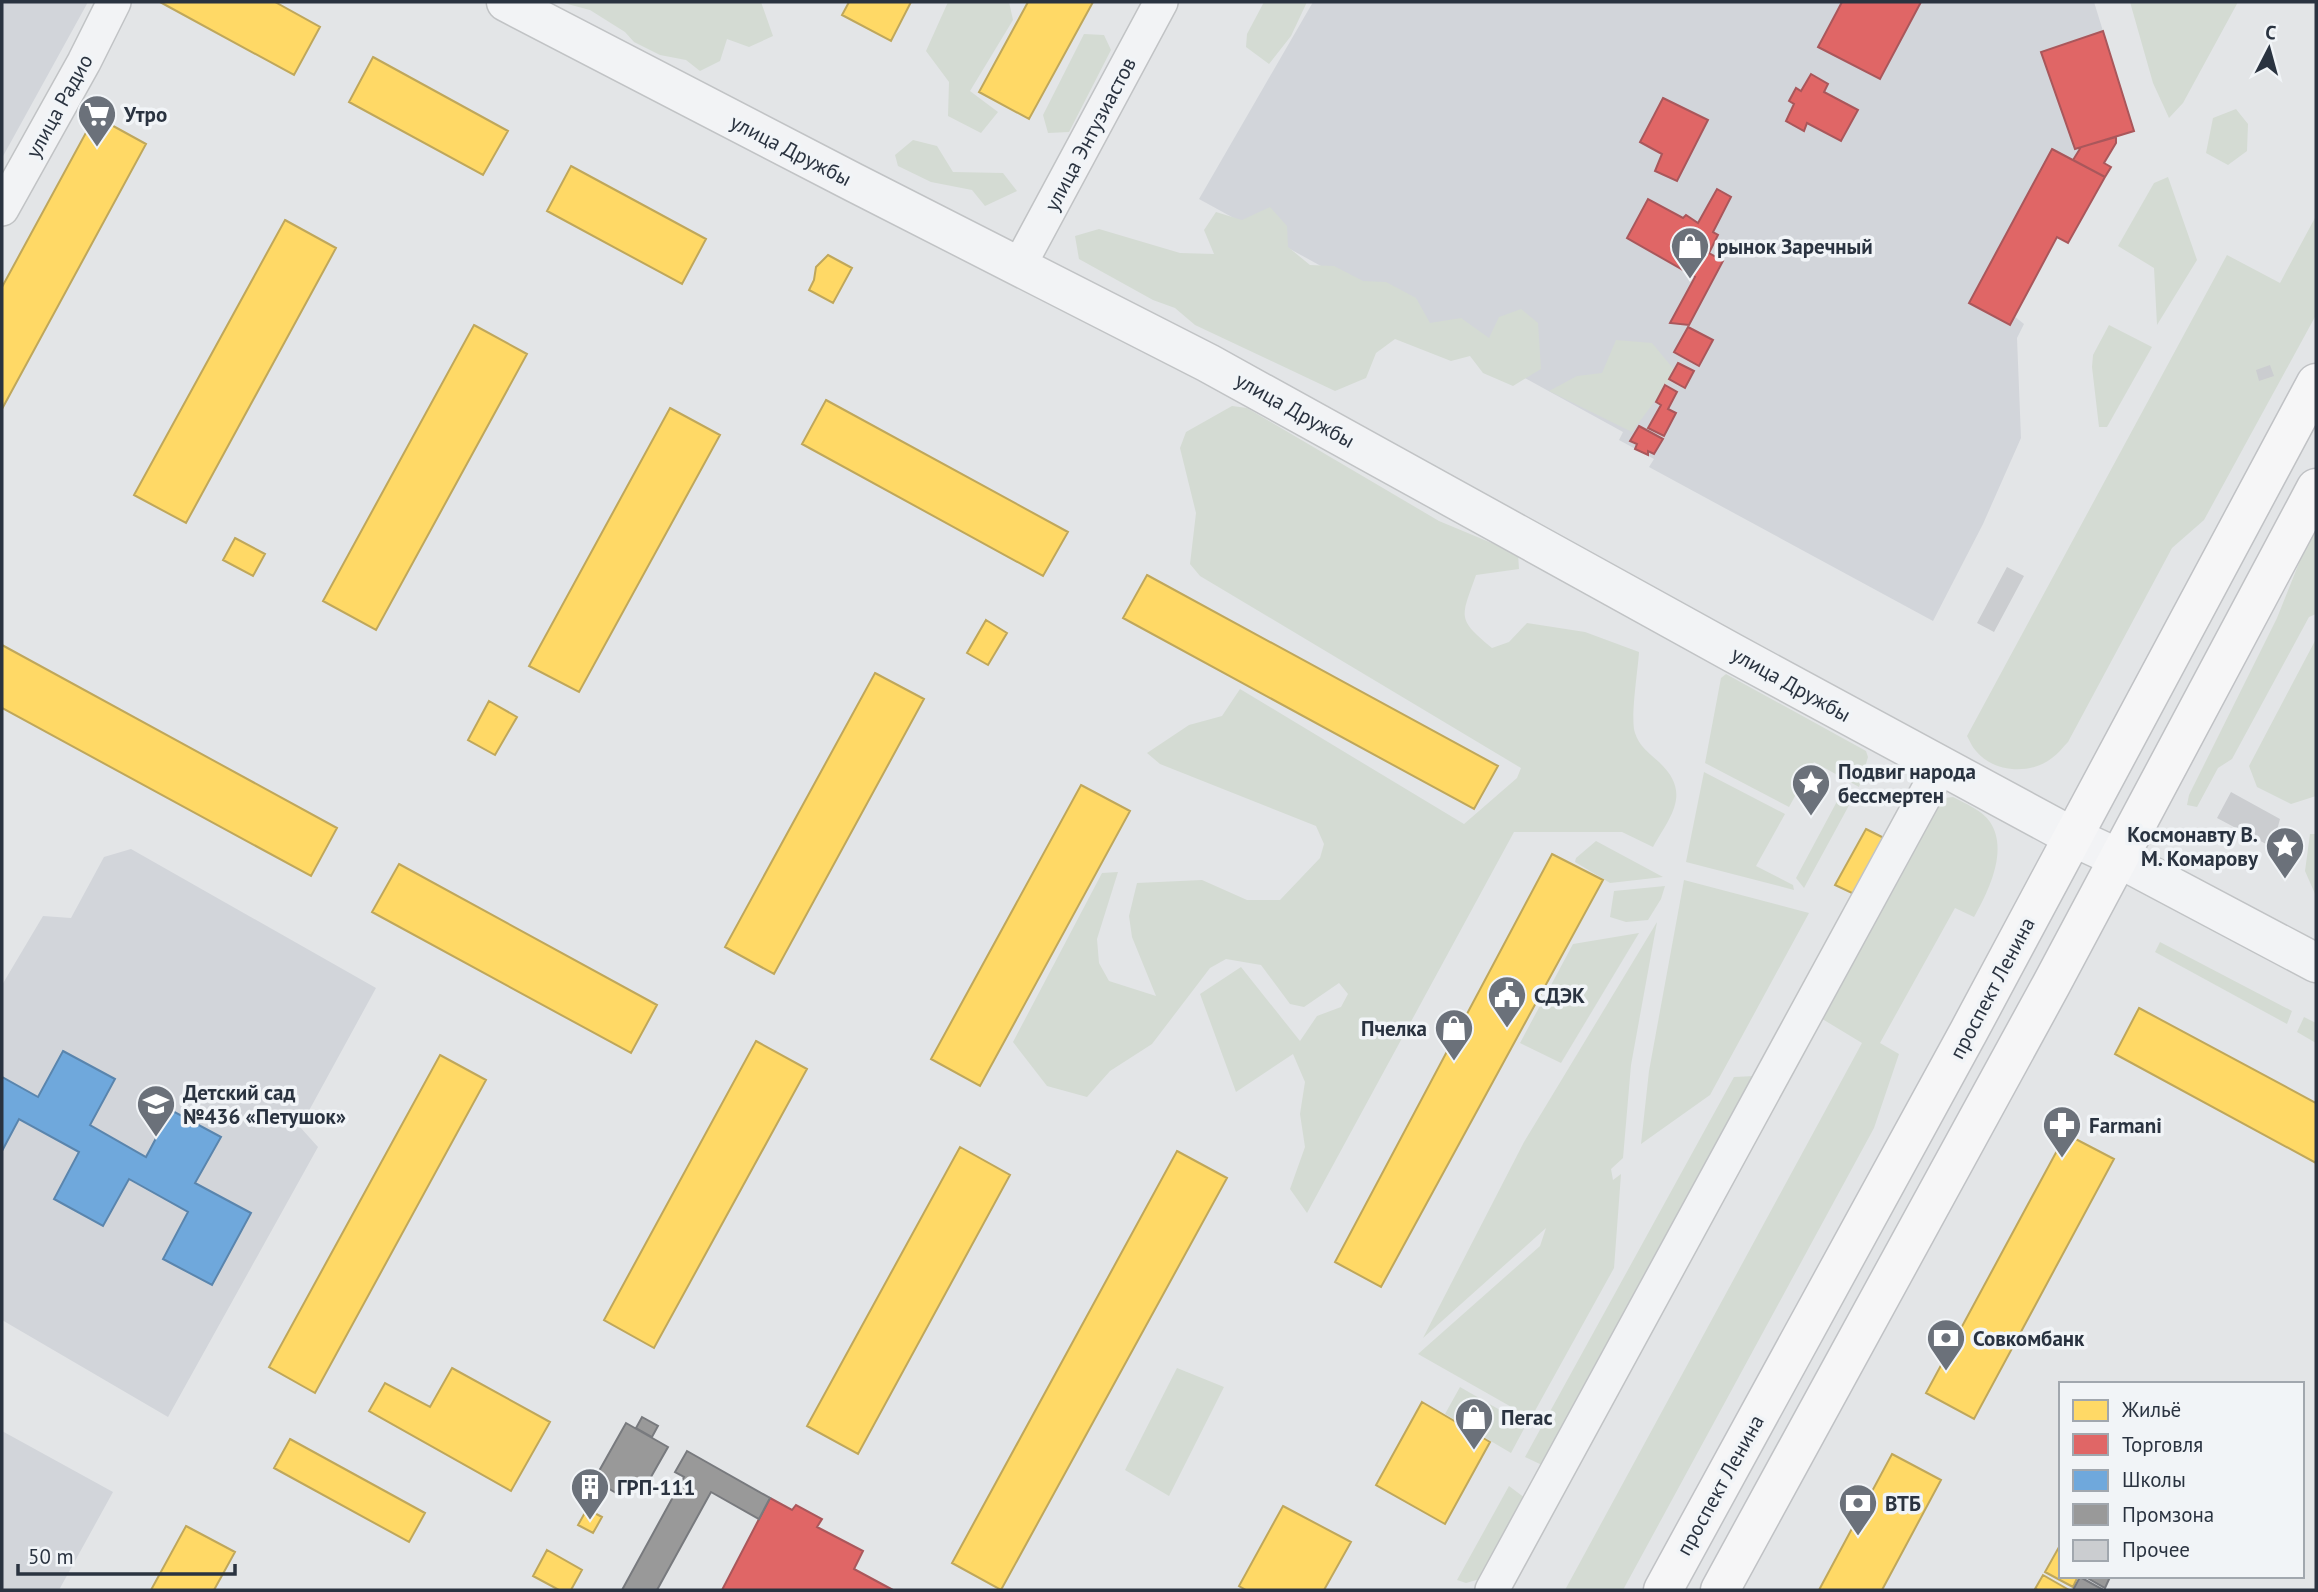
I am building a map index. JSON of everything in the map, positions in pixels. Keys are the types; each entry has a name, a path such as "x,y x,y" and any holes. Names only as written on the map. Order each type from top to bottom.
{"main road":[{"name":"проспект Ленина","path":"1663,1590 2073,837 2316,383"},
{"path":"1720,1590 2316,488"}],"street":[{"name":"улица Радио","path":"2,209 85,62 114,2"},
{"name":"улица Дружбы","path":"506,2 853,183 1208,363 1941,766 2316,963"},
{"name":"улица Энтузиастов","path":"1019,266 1161,2"},
{"path":"1492,1590 1941,766"}],"shaded area":[{"path":"2,2 88,2 2,158"},
{"path":"560,2 761,2 773,36 749,47 727,39 720,61 700,71 686,60 660,55 634,42 625,32 590,10"},
{"path":"948,2 1009,2 1013,20 970,91 998,112 981,133 948,116 949,82 926,51"},
{"path":"1264,2 1307,2 1291,36 1269,64 1246,47 1247,34"},
{"name":"рынок Заречный","path":"1313,2 2094,2 2134,131 2116,137 2116,143 2104,163 2111,167 2068,243 2057,237 2014,316 2024,324 2017,338 2021,438 1983,524 1933,621 1649,467 1654,459 1619,440 1623,432 1199,199"},
{"path":"2130,2 2238,2 2183,103 2169,118 2153,83"},
{"path":"1084,34 1104,35 1111,50 1069,132 1048,133 1043,115"},
{"path":"2236,109 2248,124 2247,151 2228,165 2206,153 2213,118"},
{"path":"913,140 937,146 953,172 1003,173 1017,191 985,206 972,190 931,182 898,166 895,155"},
{"path":"2168,177 2197,260 2157,325 2154,268 2118,246 2154,183"},
{"path":"1270,207 1287,226 1288,247 1310,265 1334,266 1363,281 1386,282 1416,298 1430,323 1461,318 1489,338 1499,317 1521,309 1538,323 1541,369 1513,386 1483,373 1470,356 1451,361 1395,339 1376,353 1366,378 1335,391 1195,325 1175,308 1153,300 1079,259 1075,236 1099,229 1180,253 1214,254 1204,230 1216,212 1242,220"},
{"path":"2316,216 2316,315 2204,520 2172,548 2068,742 2052,758 2034,767 2013,769 1993,764 1976,751 1967,736 2227,255 2280,283"},
{"path":"2109,325 2152,347 2107,427 2099,427 2093,355"},
{"path":"1616,340 1652,343 1676,372 1632,432 1549,391 1577,376 1602,373"},
{"path":"1232,406 1247,408 1439,521 1518,554 1519,569 1476,575 1467,600 1467,623 1492,648 1509,642 1527,623 1585,632 1639,652 1634,706 1635,733 1642,746 1669,773 1675,784 1676,794 1672,814 1653,847 1622,832 1514,832 1307,1213 1290,1189 1305,1147 1300,1114 1305,1082 1293,1054 1236,1092 1200,994 1241,967 1300,1041 1317,1016 1341,1007 1348,994 1339,983 1304,1007 1290,1004 1261,965 1226,959 1210,968 1152,1044 1110,1071 1087,1097 1047,1086 1013,1042 1102,873 1118,872 1097,939 1099,963 1109,981 1156,996 1132,937 1129,916 1137,883 1202,880 1247,900 1280,900 1320,858 1324,844 1316,826 1160,764 1147,753 1189,725 1222,716 1240,689 1464,824 1517,778 1521,768 1200,576 1190,564 1196,513 1180,448 1186,432"},
{"path":"2316,527 2316,614 2309,617 2232,759 2218,768 2197,807 2187,805 2189,795 2277,618"},
{"path":"2316,639 2316,796 2291,804 2257,787 2249,766"},
{"path":"1726,674 1866,751 1868,757 1859,787 1814,762 1789,807 1705,763 1721,678"},
{"path":"1704,772 1785,814 1756,866 1793,885 1794,890 1686,862"},
{"path":"1842,792 1853,798 1804,888 1796,878"},
{"path":"1953,797 1978,811 1990,822 1997,845 1994,871 1974,917 1955,908 1880,1043 1899,1054 1874,1128 1623,1590 1565,1590 1862,1043 1819,1017 1932,808 1945,798"},
{"path":"2310,834 2316,834 2316,896 2305,871"},
{"path":"1596,841 1663,877 1610,883 1575,862 1576,858"},
{"name":"Детский сад №436 «Петушок»","path":"131,849 376,988 300,1127 318,1147 168,1417 2,1320 2,985 43,916 71,918 104,857"},
{"path":"1684,880 1809,913 1710,1095 1641,1144 1649,1071"},
{"path":"1665,886 1661,899 1648,920 1626,922 1610,917 1614,891"},
{"path":"1657,922 1631,1065 1623,1158 1611,1169 1613,1180 1621,1174 1614,1268 1531,1418 1418,1354 1540,1246 1546,1228 1423,1338 1524,1142"},
{"path":"1639,933 1561,1063 1520,1043 1573,944"},
{"path":"2160,942 2292,1011 2287,1024 2155,952"},
{"path":"2304,1017 2316,1023 2316,1043 2297,1032"},
{"path":"1755,1076 1542,1465 1525,1457 1734,1077"},
{"path":"1177,1368 1224,1387 1169,1496 1125,1470"},
{"path":"1460,1387 1526,1425 1511,1453 1445,1414"},
{"path":"2,1431 113,1492 59,1590 2,1590"},
{"path":"1509,1486 1525,1498 1480,1579 1466,1583 1457,1580"}],"building: Жильё":[{"path":"160,2 275,2 320,27 294,75"},
{"path":"849,2 911,2 891,41 842,15"},
{"path":"1028,2 1093,2 1029,119 979,92"},
{"path":"373,57 508,131 483,175 349,102"},
{"path":"95,116 146,144 2,409 2,287"},
{"path":"571,166 706,239 682,284 547,211"},
{"path":"285,220 336,248 186,523 134,495"},
{"path":"828,255 852,268 833,303 809,290 816,267"},
{"path":"474,325 527,354 376,630 323,601"},
{"path":"826,400 1068,532 1043,576 802,444"},
{"path":"670,408 720,435 579,692 529,666"},
{"path":"235,538 265,554 253,576 223,560"},
{"path":"1147,575 1498,766 1474,809 1123,618"},
{"path":"986,620 1007,633 988,665 967,653"},
{"path":"2,645 337,828 311,876 2,708"},
{"path":"875,673 924,699 774,974 725,947"},
{"path":"489,701 517,717 495,755 468,740"},
{"path":"1081,785 1130,811 980,1086 931,1059"},
{"path":"1866,829 1884,838 1854,894 1835,885"},
{"path":"1552,854 1603,880 1381,1287 1335,1262"},
{"path":"399,864 657,1005 631,1053 372,912"},
{"path":"2139,1008 2316,1103 2316,1163 2115,1054"},
{"path":"756,1041 807,1069 654,1348 604,1320"},
{"path":"440,1055 486,1080 315,1393 269,1367"},
{"path":"2066,1134 2114,1159 1974,1419 1926,1393"},
{"path":"960,1147 1010,1175 858,1454 807,1426"},
{"path":"1177,1151 1227,1178 1001,1590 952,1563"},
{"path":"452,1368 550,1422 511,1491 369,1411 385,1383 430,1407"},
{"path":"1422,1402 1490,1442 1445,1524 1376,1485"},
{"path":"290,1439 425,1513 409,1542 274,1468"},
{"path":"1892,1454 1941,1480 1882,1590 1819,1590"},
{"path":"1283,1506 1351,1542 1324,1590 1246,1590 1239,1586"},
{"name":"ГРП-111","path":"587,1509 602,1517 593,1533 578,1525"},
{"path":"186,1526 235,1552 214,1590 151,1590"},
{"path":"2059,1547 2059,1578 2077,1578 2073,1587 2045,1572"},
{"path":"547,1550 582,1570 571,1590 559,1590 533,1576"},
{"path":"2043,1575 2069,1590 2035,1589"}],"building: Торговля":[{"path":"1842,2 1921,2 1880,79 1818,47"},
{"path":"2103,31 2134,131 2075,149 2041,52"},
{"path":"1811,74 1828,84 1824,92 1858,110 1841,141 1807,123 1804,131 1786,121 1794,104 1789,101 1796,88 1801,91"},
{"path":"1663,98 1708,120 1677,181 1655,171 1662,154 1640,142"},
{"path":"2116,137 2116,143 2104,163 2111,167 2105,177 2073,160 2081,147"},
{"path":"2052,149 2105,177 2068,243 2057,237 2010,325 1969,303"},
{"path":"1717,189 1731,197 1713,232 1718,235 1709,253 1723,261 1689,325 1670,323 1695,277 1627,238 1648,199 1698,223"},
{"path":"1688,327 1713,340 1699,366 1674,352"},
{"path":"1678,363 1694,371 1685,388 1669,379"},
{"path":"1665,385 1677,392 1668,409 1676,413 1664,436 1648,428 1661,405 1656,402"},
{"path":"1639,426 1663,439 1654,454 1648,451 1648,455 1635,449 1637,444 1630,441"},
{"path":"770,1498 792,1510 796,1505 822,1519 817,1527 863,1551 854,1569 893,1590 722,1590"}],"building: Школы":[{"path":"63,1051 115,1079 90,1125 146,1157 171,1110 221,1137 195,1183 251,1213 212,1285 163,1259 188,1212 129,1179 103,1226 54,1199 79,1152 19,1119 2,1151 2,1077 38,1097"}],"building: Промзона":[{"path":"642,1417 658,1426 652,1437 636,1428"},
{"path":"626,1423 668,1447 643,1491 624,1481 616,1493 594,1480"},
{"path":"687,1451 770,1498 759,1519 711,1492 657,1590 622,1590 684,1477 675,1472"},
{"path":"2079,1578 2102,1589 2102,1590 2073,1590"},
{"path":"2088,1578 2110,1578 2105,1588"}],"building: Прочее":[{"path":"2270,365 2274,376 2259,381 2256,370"},
{"path":"2007,567 2024,576 1994,632 1977,623"},
{"path":"2231,792 2280,819 2276,834 2266,844 2217,818"}],"place":[{"name":"Утро","path":"97,148"},
{"name":"рынок Заречный","path":"1690,280"},
{"name":"Подвиг народа бессмертен","path":"1811,817"},
{"name":"Космонавту В. М. Комарову","path":"2285,880"},
{"name":"СДЭК","path":"1507,1029"},
{"name":"Пчелка","path":"1454,1062"},
{"name":"Детский сад №436 «Петушок»","path":"156,1138"},
{"name":"Farmani","path":"2062,1159"},
{"name":"Совкомбанк","path":"1946,1372"},
{"name":"Пегас","path":"1474,1451"},
{"name":"ГРП-111","path":"590,1521"},
{"name":"ВТБ","path":"1858,1537"}]}
